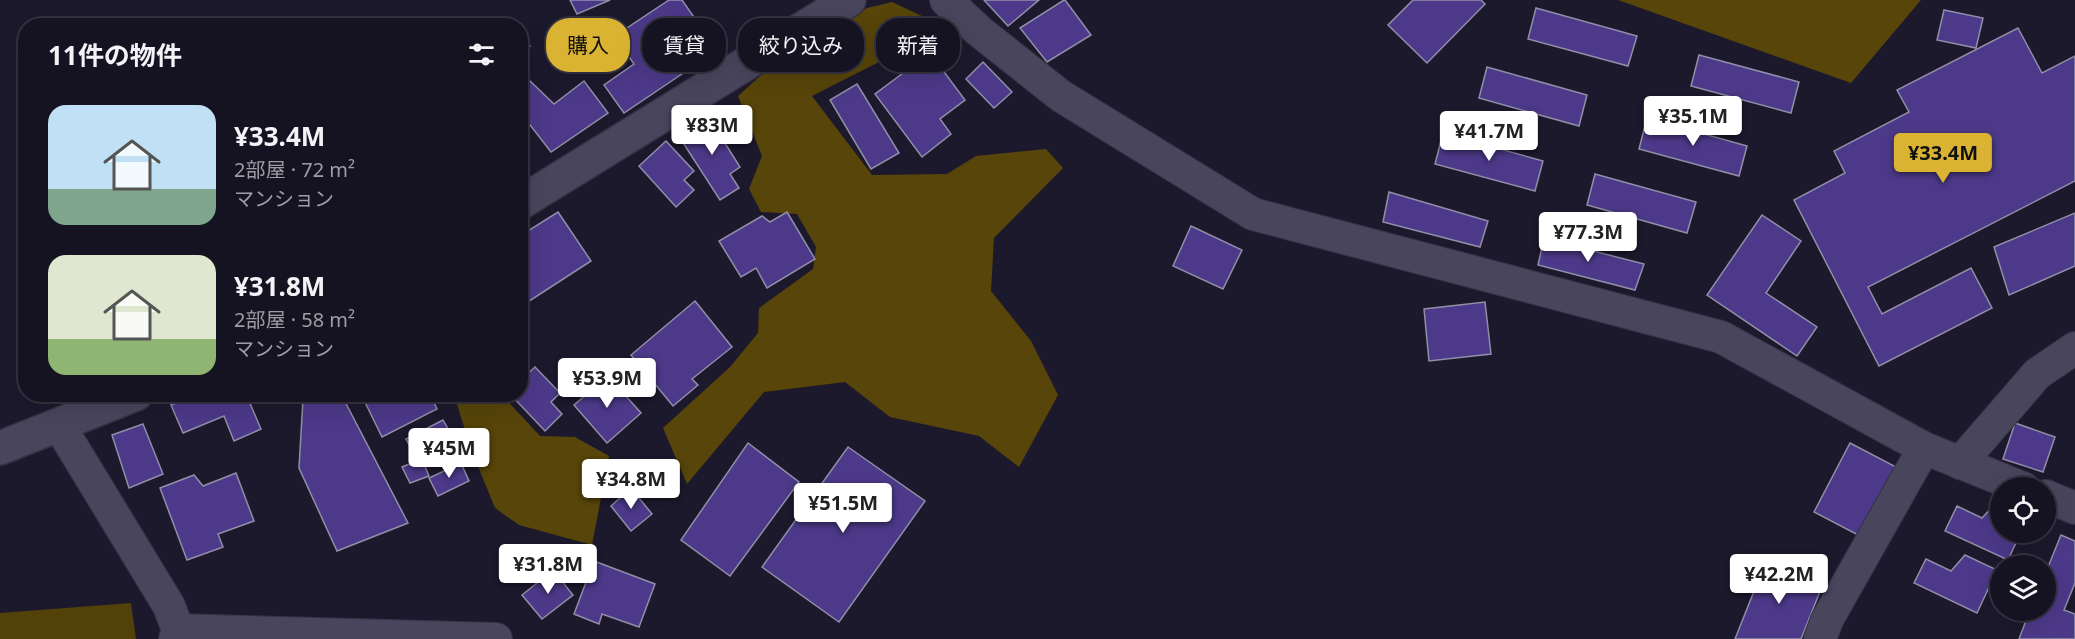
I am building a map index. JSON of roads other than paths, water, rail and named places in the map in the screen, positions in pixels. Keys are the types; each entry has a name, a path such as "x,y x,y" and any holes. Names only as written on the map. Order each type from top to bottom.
{"street":[{"path":"528,198 849,0"},
{"path":"946,0 979,31 1060,96 1253,214 1721,337 1924,448 1995,477"},
{"path":"1960,463 2037,374 2075,348"},
{"path":"0,448 116,402"},
{"path":"59,425 169,606 177,635 496,639"},
{"path":"1820,639 1827,620 1924,448"},
{"path":"2056,500 2075,508"}]}
